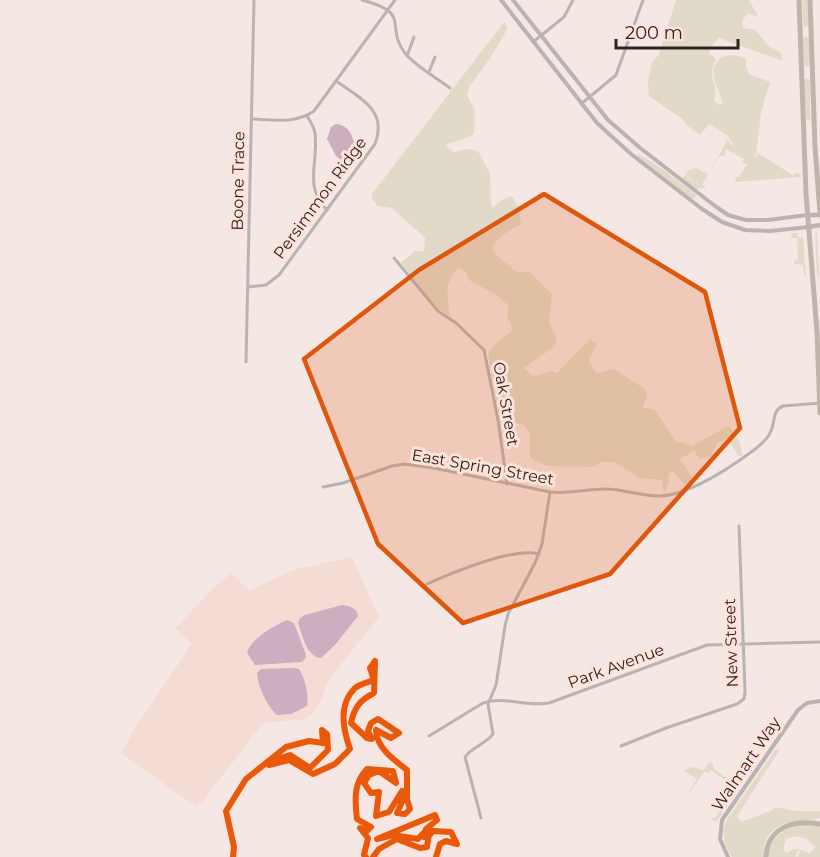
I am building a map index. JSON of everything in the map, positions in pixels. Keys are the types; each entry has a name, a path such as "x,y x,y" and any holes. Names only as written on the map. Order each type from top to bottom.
{"highway":[{"path":"799,0 808,215 818,345 820,413"},
{"path":"810,0 815,147 820,214"},
{"path":"766,857 770,841 779,830 791,824 820,822"}],"main road":[{"path":"808,215 820,214"},
{"path":"809,227 820,225"}],"street":[{"name":"Boone Trace","path":"246,362 254,0"},
{"path":"362,0 388,10 394,16 399,43 407,56 450,88"},
{"path":"252,119 291,120 307,116 314,111 395,0"},
{"path":"501,0 581,104 618,143 702,209 722,222 751,231 809,227"},
{"path":"513,0 589,98 622,133 729,215 753,220 808,215"},
{"path":"533,42 564,17 573,0"},
{"path":"581,104 609,83 618,72 642,0"},
{"path":"407,56 414,37"},
{"path":"429,72 435,57"},
{"name":"Persimmon Ridge","path":"248,287 261,286 273,281 372,149 379,129 378,120 369,105 336,81"},
{"path":"307,116 315,132 314,190 319,202 327,210"},
{"name":"Oak Street","path":"394,258 438,311 460,326 484,350 500,427 507,484"},
{"name":"East Spring Street","path":"323,487 404,464 550,492 614,489 659,496 676,492 720,472 764,441 771,431 778,408 820,403"},
{"path":"481,818 465,757 470,750 488,740 493,734 489,701 496,682 508,614 539,554 544,538 550,492"},
{"name":"New Street","path":"621,746 742,702 745,692 739,526"},
{"path":"427,584 507,555 528,551 539,554"},
{"name":"Park Avenue","path":"489,701 549,703 707,645 820,642"},
{"name":"Walmart Way","path":"728,857 720,838 722,820 798,710 807,703 820,700"},
{"path":"429,736 489,701"}],"highlighted area":[{"path":"544,194 705,292 740,428 610,574 463,623 378,544 304,359 419,270"}],"shaded area":[{"path":"676,0 749,0 758,16 747,14 742,21 743,28 755,30 769,46 780,52 783,61 719,38 709,53 716,59 712,71 714,100 718,105 723,103 715,80 714,69 719,60 734,55 746,59 749,74 770,82 761,113 756,155 753,156 757,157 758,153 794,176 794,173 801,174 800,177 736,182 735,177 739,177 747,164 742,163 744,159 726,149 724,156 719,156 702,185 706,186 704,188 696,189 683,179 684,175 701,187 685,174 696,168 708,174 728,139 735,147 728,136 709,124 700,135 681,118 649,96 648,81 652,62 659,55"},
{"path":"802,0 808,0 808,25 806,27 803,25"},
{"path":"504,22 508,28 469,87 467,95 475,110 474,134 446,144 454,152 467,149 478,151 490,174 493,208 502,200 512,196 519,208 521,224 500,237 492,249 518,273 529,271 552,294 549,321 557,337 555,346 524,368 533,376 553,371 557,373 590,339 597,344 589,360 593,369 597,373 614,369 645,389 647,395 643,408 655,410 677,443 683,442 691,447 728,426 738,439 742,455 739,457 728,438 717,443 710,457 700,459 694,451 680,459 693,479 687,484 684,484 672,470 664,492 662,480 640,478 614,462 601,462 593,467 547,466 530,458 530,433 524,425 508,422 502,424 488,354 495,344 512,331 507,317 508,305 496,295 469,280 466,272 458,268 449,284 450,317 439,309 401,263 415,251 424,251 425,238 392,208 378,206 372,199 372,194"},
{"path":"805,36 809,38 810,65 806,67 803,39"},
{"path":"806,78 810,80 810,121 806,119 804,80"},
{"path":"336,124 348,129 354,141 356,149 348,161 343,161 336,156 327,139 331,127"},
{"path":"639,154 696,195 695,198 692,199 638,157"},
{"path":"815,231 817,233 819,277 817,275"},
{"path":"792,233 803,233 797,234 799,238 803,237 806,276 803,265 794,264 794,261 798,260 797,238 791,238"},
{"path":"352,557 379,617 334,673 326,685 322,699 314,712 306,719 263,723 202,802 195,806 121,753 135,728 192,644 175,629 211,590 231,573 249,591 293,570"},
{"path":"342,605 353,608 358,616 335,645 321,658 312,654 298,623 300,618"},
{"path":"287,620 294,623 306,655 305,659 302,662 255,665 247,653 253,642"},
{"path":"261,669 299,669 305,682 307,706 291,714 277,715 264,696 257,673"},
{"path":"777,749 779,751 737,816 741,822 773,810 774,807 797,811 820,811 820,818 791,822 775,829 765,844 764,857 732,857 724,840 726,821"},
{"path":"709,762 714,765 713,768 734,783 737,780 741,784 717,821 712,820 711,817 715,818 721,809 719,806 722,807 733,791 731,789 733,785 711,770 708,773 705,771 686,797 697,779 683,770 693,767 704,770"},
{"path":"796,825 820,825 820,857 797,857 801,850 810,853 815,847 806,839 794,836 786,839 783,849 786,853 800,849 796,857 769,857 771,845 777,837"}],"cycle path":[{"path":"233,857 234,847 226,811 246,779 286,747 309,741 323,743 322,730 327,734 328,750 310,768 290,755 271,761 269,765 289,760 313,774 335,764 350,749 344,725 346,702 355,688 374,680 370,668 375,661 374,693 358,705 351,723 367,738 372,739 368,731 371,723 378,719 399,733 391,738 376,730 382,747 407,770 407,799 410,809 405,814 397,813 405,795 402,791 389,812 376,816 379,792 371,793 364,783 369,775 379,771 396,783 393,771 367,769 362,774 357,786 356,799 357,819 371,827 367,831 360,828 368,838 364,855 366,857"},
{"path":"373,857 379,849 397,839 420,848 427,847 430,826 418,839 393,835 377,839 435,815 437,820 426,829 424,837 429,836 433,831 451,832 457,844 446,841 440,844 436,857"}]}
